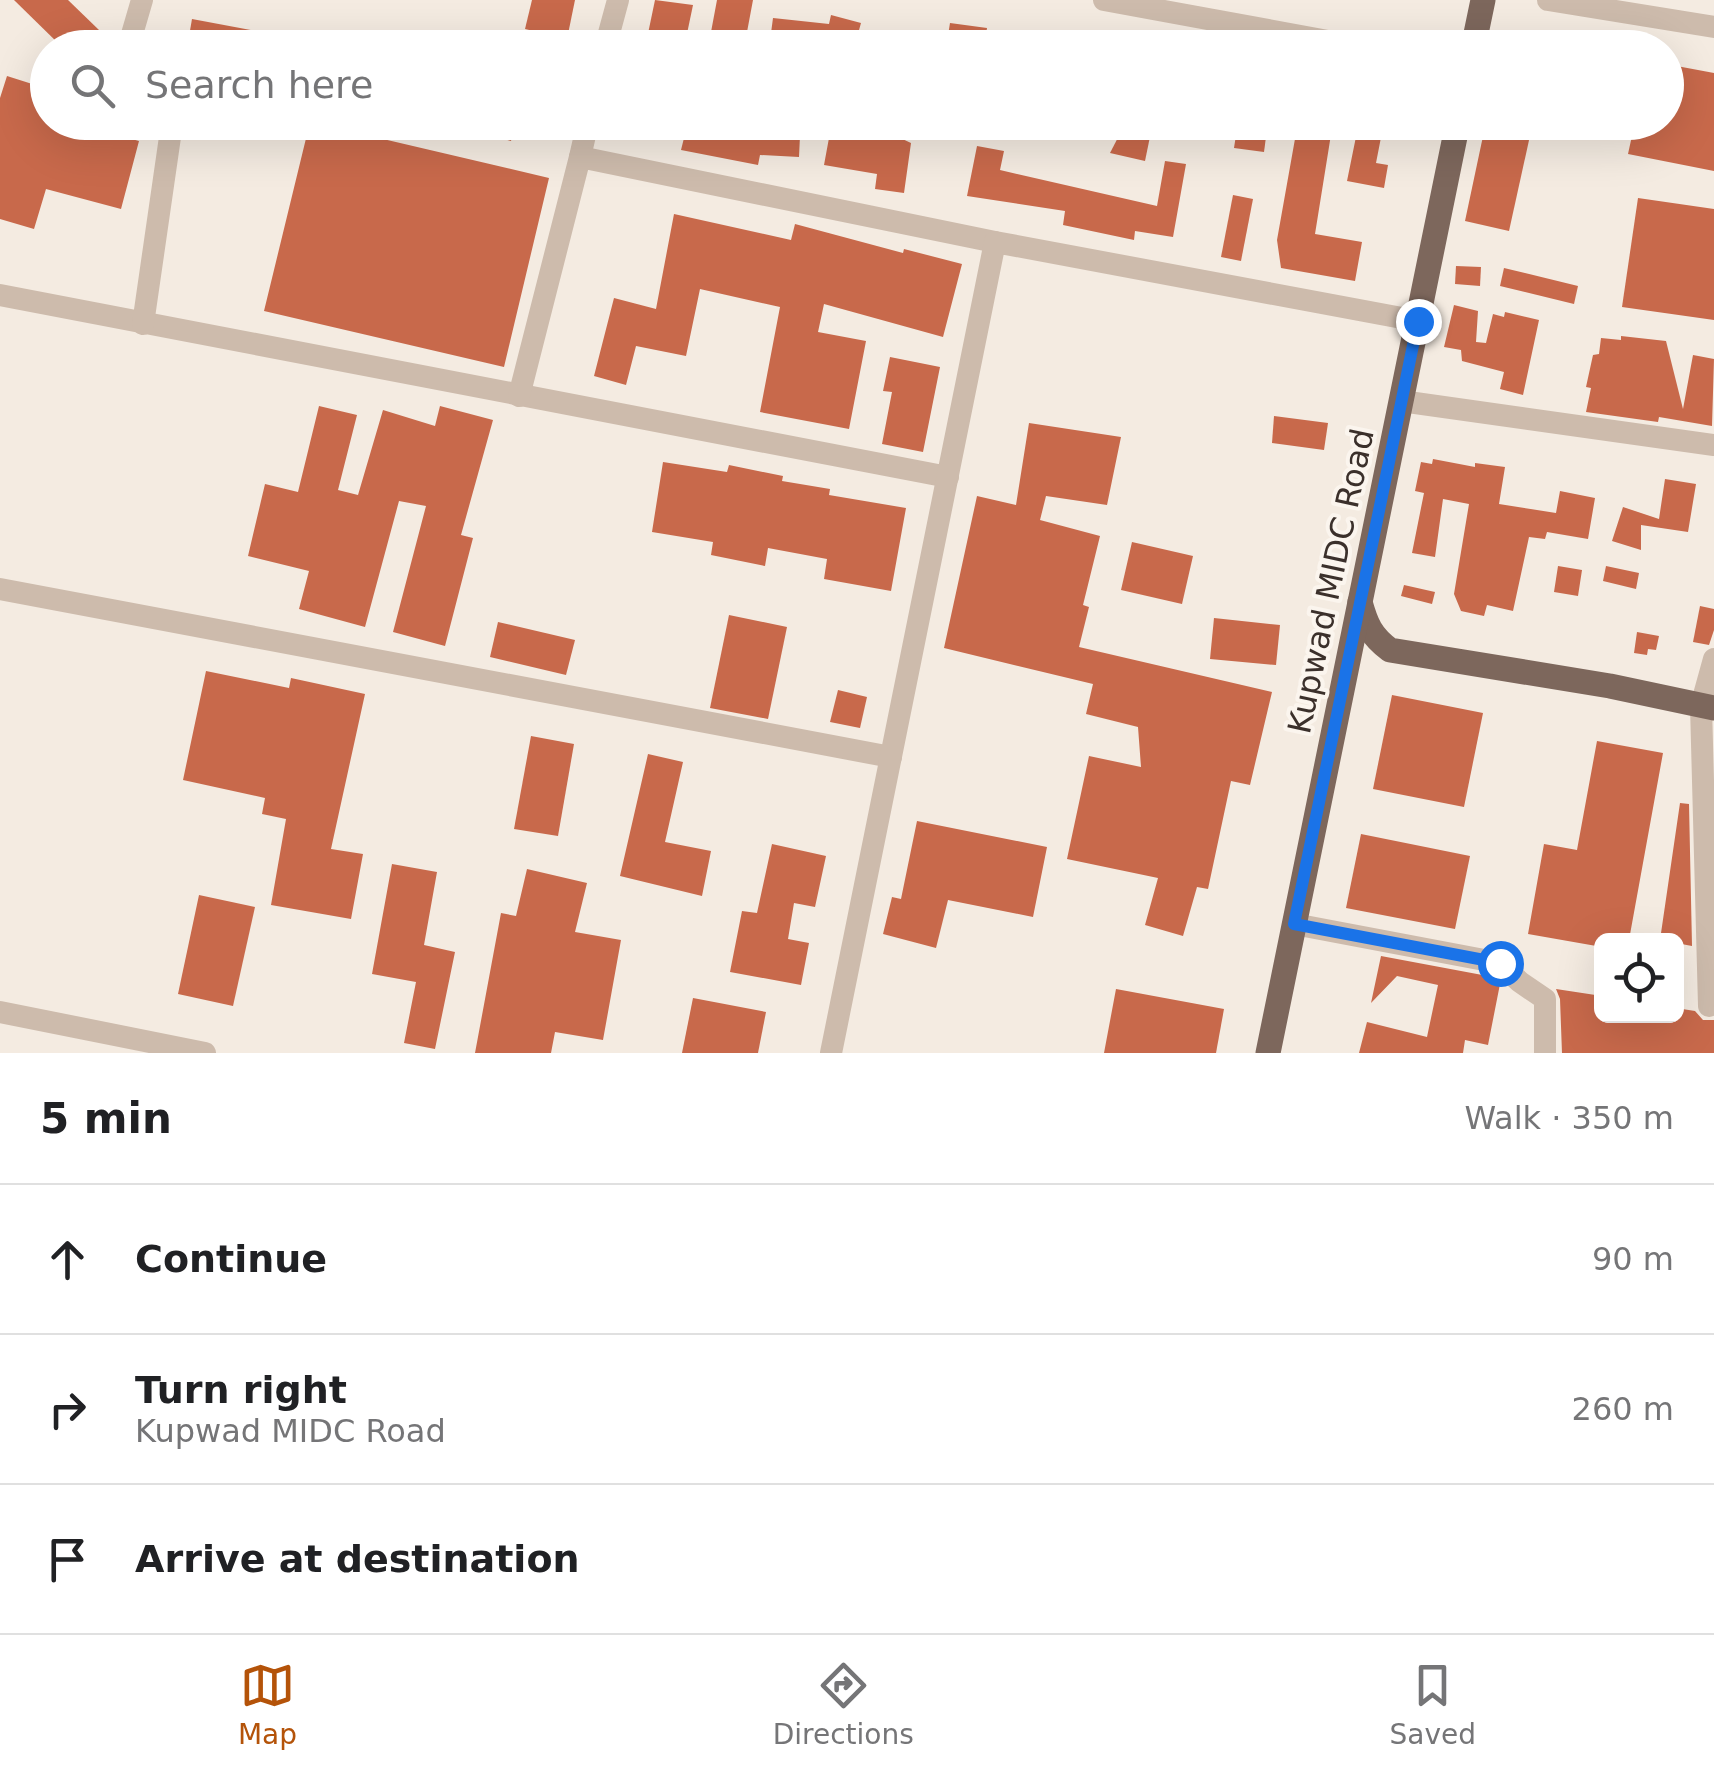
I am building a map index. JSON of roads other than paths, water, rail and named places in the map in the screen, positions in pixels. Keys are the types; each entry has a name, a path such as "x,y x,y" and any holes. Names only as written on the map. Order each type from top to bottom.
{"main road":[{"path":"1477,30 1483,0"},
{"name":"Kupwad MIDC Road","path":"1268,1053 1454,140"},
{"path":"1360,602 1366,625 1375,639 1390,650 1610,686 1708,707"}],"street":[{"path":"133,30 142,0"},
{"path":"610,30 618,0"},
{"path":"1104,0 1268,30"},
{"path":"1548,0 1714,27"},
{"path":"143,324 169,140"},
{"path":"518,396 584,140"},
{"path":"580,156 996,242 1418,321"},
{"path":"831,1053 996,242"},
{"path":"1,300 948,477"},
{"path":"1401,401 1714,445"},
{"path":"0,589 891,757"},
{"path":"1709,1006 1708,707 1714,660"},
{"path":"1294,924 1500,963 1546,999 1545,1053"},
{"path":"0,1012 137,1046 205,1053"}]}
